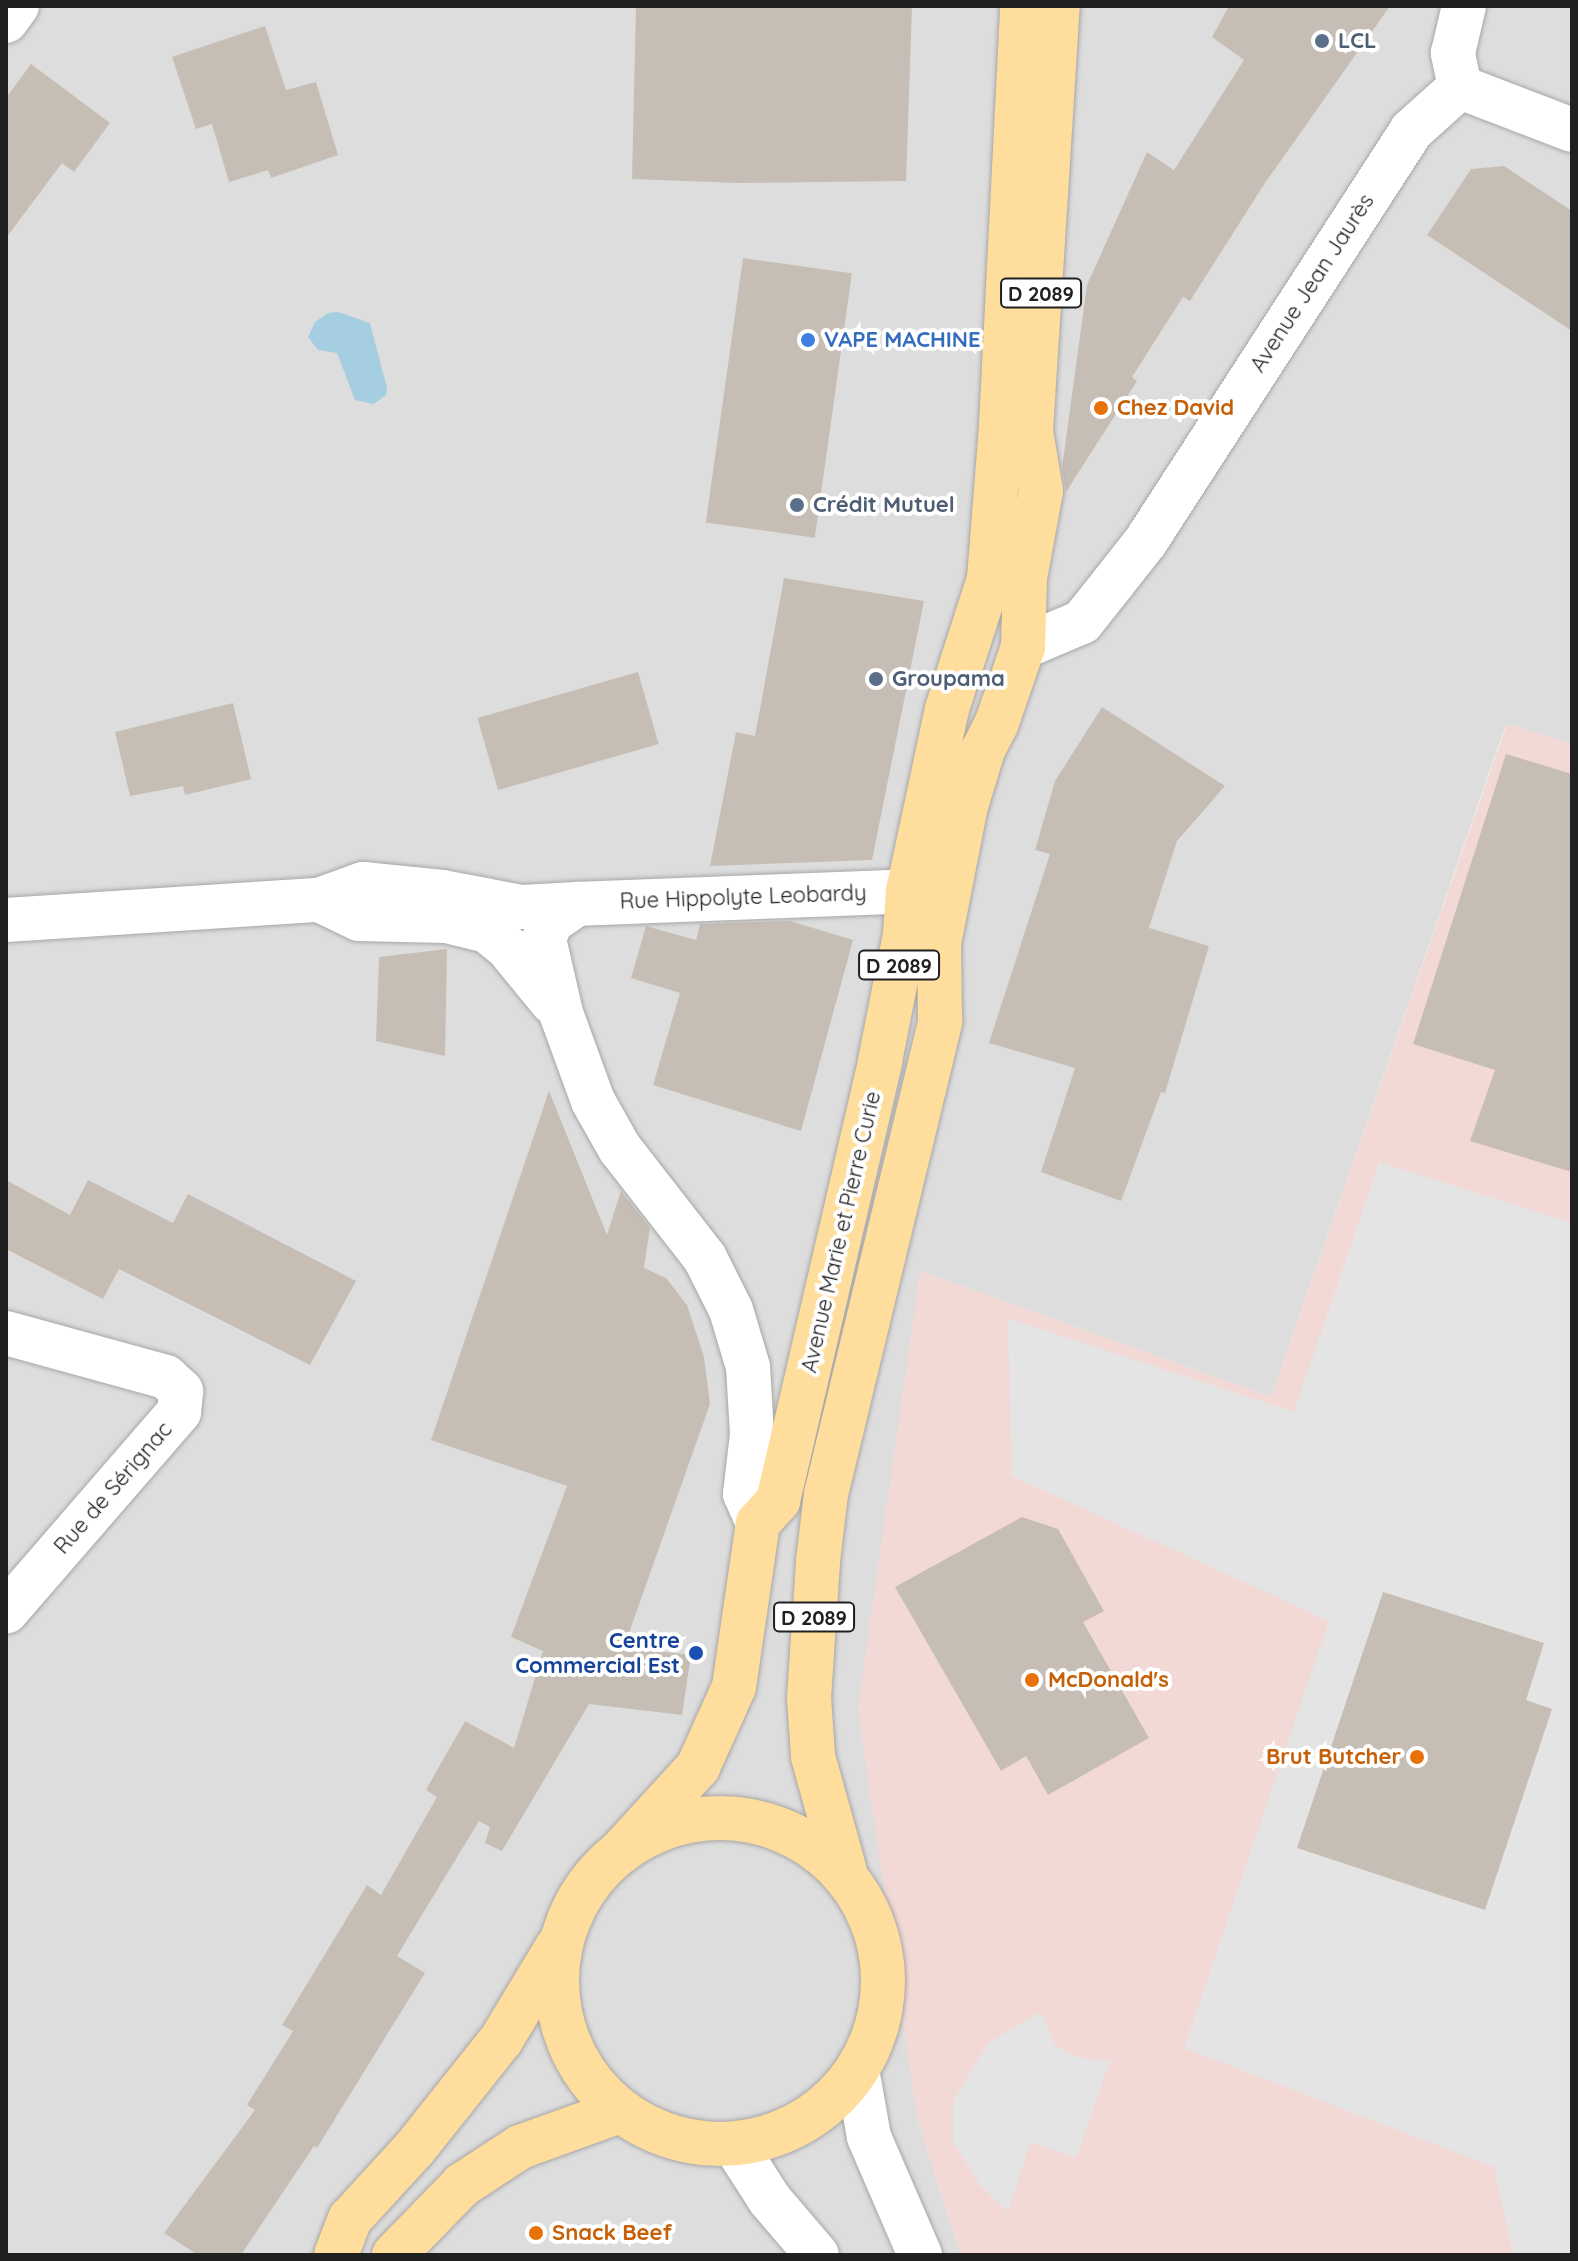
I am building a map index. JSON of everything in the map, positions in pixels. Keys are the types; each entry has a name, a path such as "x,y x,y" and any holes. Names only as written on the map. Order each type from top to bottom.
{"main road":[{"name":"D 2089","path":"1022,6 1001,426 1007,578 1023,647"},
{"name":"D 2089","path":"1007,578 1041,491 1031,431 1058,6"},
{"name":"Avenue Marie et Pierre Curie","path":"561,1941 583,1890 698,1767 734,1687 758,1523 778,1501 813,1354 880,1061 905,935 908,891 947,709 1007,578"},
{"name":"Avenue Marie et Pierre Curie","path":"847,1879 813,1756 809,1698 826,1494 940,1021 939,943 966,806 983,750 996,725 1023,647"},
{"path":"561,1941 555,1989 565,2036 587,2077 620,2111 666,2135 734,2144 809,2120 858,2075 885,2013 881,1963 870,1919 847,1879 813,1847 773,1826 727,1818 672,1825 622,1850"},
{"path":"336,2255 350,2219 415,2148 501,2040 561,1941"},
{"path":"394,2255 462,2185 520,2147 620,2111"}],"street":[{"path":"6,21 17,6"},
{"path":"1464,6 1453,53 1460,87 1572,130"},
{"name":"Avenue Jean Jaurès","path":"1023,647 1082,622 1146,541 1411,131 1460,87"},
{"name":"Rue Hippolyte Leobardy","path":"6,920 319,900 363,884 443,892 522,907 908,891"},
{"name":"Rue Hippolyte Leobardy","path":"319,900 359,919 446,921 487,931 507,947 561,1013"},
{"name":"Rue Hippolyte Leobardy","path":"577,904 551,922 544,939 561,1013 593,1101 620,1149 705,1258 731,1310 748,1367 752,1434 745,1494 758,1523"},
{"name":"Rue de Sérignac","path":"6,1333 166,1377 181,1391 179,1412 6,1612"},
{"path":"858,2075 869,2137 920,2255"},
{"path":"734,2144 770,2200 817,2255"}],"shaded area":[{"path":"6,6 1572,6 1572,744 1506,724 1271,1397 920,1271 917,2118 961,2255 6,2255"},
{"path":"1507,724 1572,744 1572,2255 961,2255 917,2118 858,1709 920,1271 1271,1397"},
{"path":"1379,1162 1572,1223 1572,2255 1513,2255 1494,2167 1184,2048 1329,1621 1012,1476 1008,1318 1294,1412"},
{"path":"1041,2012 1054,2044 1076,2057 1110,2061 1076,2158 1030,2142 1008,2212 980,2185 953,2142 953,2101 988,2043"}],"water":[{"path":"338,312 370,323 387,388 386,395 374,404 355,400 337,353 318,350 308,337 315,322 328,313"}],"building":[{"path":"636,6 912,6 906,181 739,183 632,179"},
{"path":"1229,6 1390,6 1265,183 1190,301 1183,297 1132,377 1137,381 1066,492 1062,468 1087,285 1147,152 1174,170 1244,60 1212,37"},
{"path":"265,26 286,90 316,82 338,155 271,178 268,170 229,182 212,124 196,129 172,57"},
{"path":"31,64 110,123 74,172 62,163 6,238 6,98"},
{"path":"1504,166 1572,211 1572,331 1427,235 1471,169"},
{"path":"743,258 852,273 815,538 706,522"},
{"path":"784,578 924,601 872,860 710,866 736,732 755,736"},
{"path":"638,672 659,744 498,790 477,718"},
{"path":"233,703 251,779 185,795 183,786 130,796 115,732"},
{"path":"1102,707 1225,786 1177,841 1149,928 1209,946 1165,1093 1161,1092 1121,1201 1041,1172 1075,1068 989,1043 1050,854 1035,850 1055,781"},
{"path":"1506,754 1572,774 1572,1172 1470,1141 1495,1070 1413,1044"},
{"path":"790,921 853,940 801,1131 653,1085 680,993 631,978 646,926 696,940 700,924"},
{"path":"447,949 445,1056 376,1041 379,957"},
{"path":"549,1091 607,1235 621,1191 650,1228 644,1268 666,1278 687,1305 704,1357 710,1404 624,1647 691,1655 682,1715 589,1704 502,1851 485,1843 490,1827 479,1821 397,1956 425,1973 317,2148 314,2146 241,2255 198,2255 164,2233 255,2110 247,2105 293,2031 282,2025 367,1885 381,1895 437,1797 426,1790 465,1721 514,1748 543,1651 511,1637 567,1486 431,1440"},
{"path":"6,1180 70,1215 88,1180 173,1223 188,1194 356,1281 310,1365 119,1269 103,1299 6,1249"},
{"name":"McDonald's","path":"1022,1517 1058,1529 1104,1611 1083,1622 1149,1738 1048,1795 1026,1756 1001,1771 895,1587"},
{"name":"Brut Butcher","path":"1383,1592 1544,1643 1526,1700 1552,1709 1485,1910 1297,1848"}],"place":[{"name":"LCL","path":"1322,41"},
{"name":"VAPE MACHINE","path":"808,340"},
{"name":"Chez David","path":"1101,408"},
{"name":"Crédit Mutuel","path":"797,505"},
{"name":"Groupama","path":"876,679"},
{"name":"Centre Commercial Est","path":"696,1653"},
{"name":"McDonald's","path":"1032,1680"},
{"name":"Brut Butcher","path":"1417,1757"},
{"name":"Snack Beef","path":"536,2233"}]}
